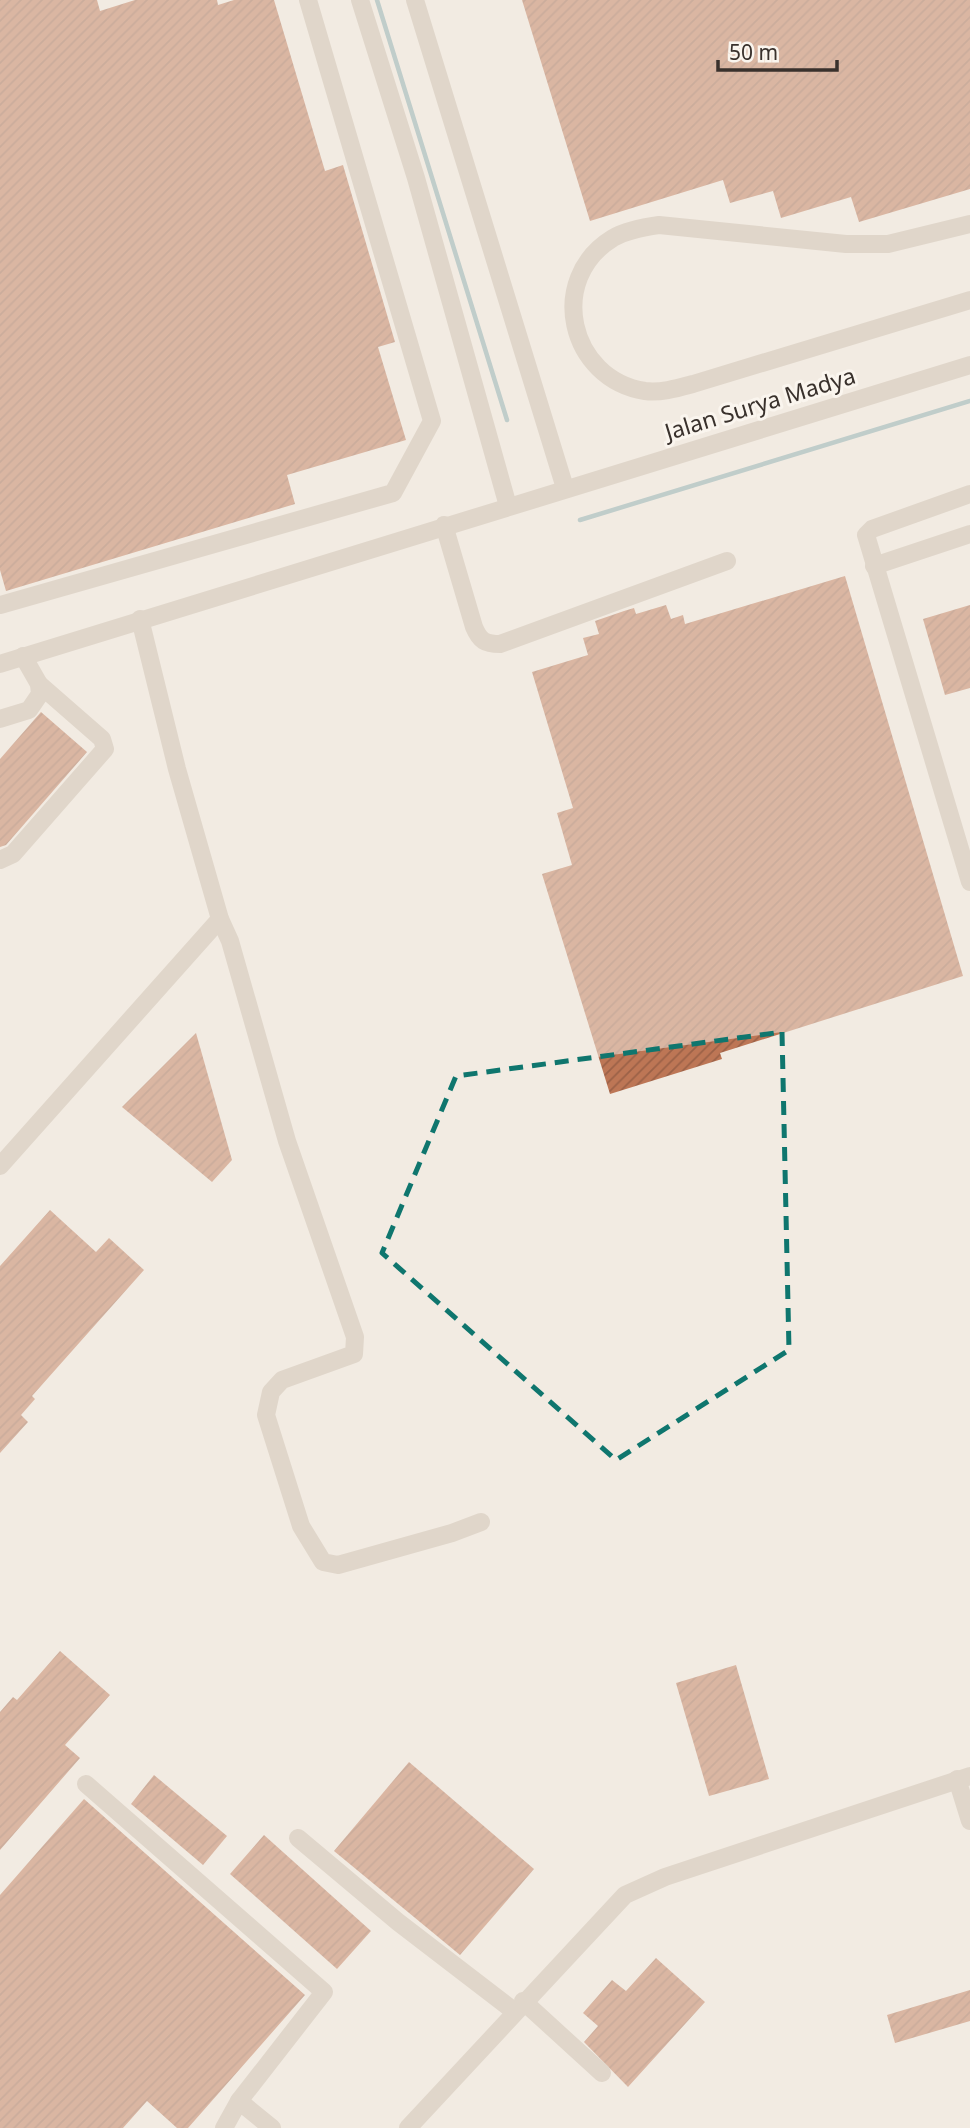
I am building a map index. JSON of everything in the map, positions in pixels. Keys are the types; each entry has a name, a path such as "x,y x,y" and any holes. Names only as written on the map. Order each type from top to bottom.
{"street":[{"path":"0,605 393,493 432,421 308,0"},
{"path":"360,0 416,178 508,506"},
{"path":"415,0 565,488"},
{"path":"970,224 888,244 846,244 659,225 641,228 615,237 585,266 572,311 580,345 602,373 622,384 654,391 693,384 970,300"},
{"name":"Jalan Surya Madya","path":"0,664 970,365"},
{"path":"970,494 869,531 866,535 970,882"},
{"path":"444,526 474,627 479,638 487,644 500,644 727,561"},
{"path":"874,566 970,534"},
{"path":"140,619 177,769 220,919 230,941 287,1140 356,1346 354,1354 282,1380 271,1392 266,1415 301,1526 323,1562 338,1565 452,1533 481,1522"},
{"path":"0,860 12,854 105,749 102,739 39,684 23,656"},
{"path":"0,719 29,710 40,694 39,684"},
{"path":"0,1166 220,919"},
{"path":"412,2127 519,2006 625,1895 665,1877 963,1778 970,1821"},
{"path":"86,1784 324,1992 239,2101 224,2128"},
{"path":"298,1838 398,1922 519,2006 602,2073"},
{"path":"239,2101 272,2128"}],"highlighted area":[{"path":"782,1032 789,1350 616,1460 382,1253 456,1076"}],"building":[{"path":"0,0 97,0 100,11 135,0 217,0 218,5 234,0 274,0 325,171 343,165 395,342 378,347 406,440 287,475 295,504 6,591 0,570"},
{"path":"522,0 970,0 970,189 859,222 851,197 781,218 773,191 730,203 723,180 590,221"},
{"path":"845,576 963,976 720,1053 722,1059 610,1094 542,874 572,865 557,813 573,808 532,672 588,655 583,638 599,634 595,621 624,611 634,608 636,614 666,605 671,619 683,615 685,624"},
{"path":"970,605 970,688 945,695 923,619"},
{"path":"41,712 87,752 6,845 0,847 0,759"},
{"path":"196,1033 232,1160 212,1182 122,1107"},
{"path":"50,1210 96,1252 109,1238 144,1270 32,1396 35,1399 21,1415 28,1422 0,1453 0,1266"},
{"path":"60,1651 110,1695 65,1745 80,1758 0,1850 0,1712 13,1697 17,1700"},
{"path":"736,1665 769,1779 709,1796 676,1683"},
{"path":"409,1762 534,1869 460,1955 334,1851"},
{"path":"154,1775 227,1836 203,1865 131,1804"},
{"path":"84,1799 305,1995 188,2128 177,2128 147,2101 123,2128 0,2128 0,1895"},
{"path":"264,1835 371,1931 337,1969 230,1874"},
{"path":"656,1958 705,2002 628,2087 584,2042 598,2026 583,2013 612,1980 626,1991"},
{"path":"970,1990 970,2021 895,2043 887,2015"}],"waterway":[{"path":"377,0 507,420"},
{"path":"580,520 970,401"}]}
